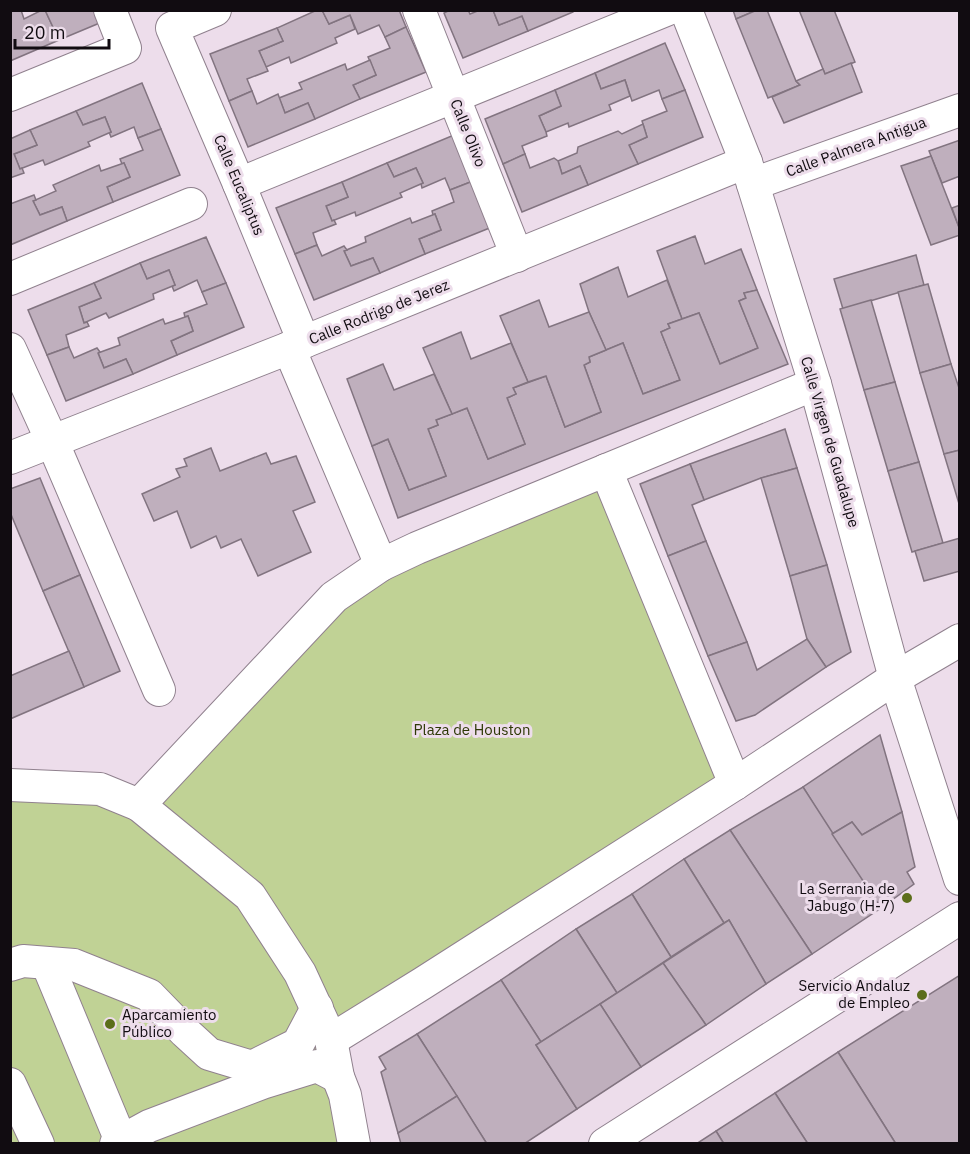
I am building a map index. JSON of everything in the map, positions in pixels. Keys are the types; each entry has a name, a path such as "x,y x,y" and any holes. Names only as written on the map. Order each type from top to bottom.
{"street":[{"path":"10,95 125,48 110,10"},
{"name":"Calle Eucaliptus","path":"215,10 172,28 239,184 297,345 381,565"},
{"name":"Calle Olivo","path":"419,10 517,256"},
{"path":"239,184 666,10"},
{"name":"Calle Virgen de Guadalupe","path":"686,10 749,173 815,384 895,678 960,879"},
{"name":"Calle Palmera Antigua","path":"749,173 960,110"},
{"name":"Calle Rodrigo de Jerez","path":"10,458 517,256 749,173"},
{"path":"10,279 191,204"},
{"path":"10,349 159,690"},
{"path":"139,805 334,597 381,565 815,384"},
{"path":"606,470 735,784"},
{"path":"331,1040 423,984 735,784 895,678 960,640"},
{"path":"10,785 100,789 139,805 250,896 300,973 331,1040 354,1143"},
{"path":"606,1143 960,918"},
{"path":"10,965 23,961 74,965 149,994 209,1054 252,1067 298,1044 317,1008"},
{"path":"47,963 119,1142 169,1118 262,1083 317,1066 338,1077"},
{"path":"10,1083 38,1143"}],"green space":[{"name":"Plaza de Houston","path":"606,470 735,784 331,1040 354,1143 11,1144 11,785 139,805 334,597"}],"building":[{"path":"10,10 21,10 24,19 45,10 59,40 10,61"},
{"path":"45,10 97,10 102,22 59,40"},
{"path":"317,10 322,10 329,24 350,15 355,29 335,38 337,43 291,63 289,57 266,67 259,51 283,41 277,28"},
{"path":"322,10 399,10 406,27 385,37 379,25 358,34 350,15 329,24"},
{"path":"450,10 468,10 470,14 480,10 493,10 499,25 522,16 528,31 463,58 444,13"},
{"path":"493,10 573,10 573,12 528,31 522,16 499,25"},
{"path":"733,10 757,10 736,19"},
{"path":"757,10 767,10 796,81 800,85 768,98 736,19"},
{"path":"799,10 834,10 855,62 825,74"},
{"path":"406,27 426,72 360,99 353,85 376,75 368,57 390,48 385,37"},
{"path":"277,28 283,41 259,51 268,71 247,79 252,91 229,101 210,54"},
{"path":"665,43 685,90 662,99 659,90 632,101 625,80 601,89 595,73"},
{"path":"370,60 376,75 353,85 360,99 315,119 308,103 285,113 279,98 302,89 299,83 345,64 347,70"},
{"path":"851,63 862,92 784,123 772,97 800,85 796,81 823,69 825,74"},
{"path":"595,73 601,89 625,80 630,96 609,105 611,110 569,127 568,123 546,132 539,116 561,106 555,90"},
{"path":"142,83 161,129 138,138 134,127 111,137 105,117 83,125 76,111"},
{"path":"555,90 561,106 539,116 547,136 522,146 525,154 503,164 485,119"},
{"path":"685,90 703,137 638,164 629,145 647,137 642,121 667,111 662,99"},
{"path":"252,91 257,104 278,94 285,113 308,103 315,119 248,147 229,101"},
{"path":"76,111 83,125 105,117 111,132 88,142 90,146 45,165 43,160 20,169 14,154 37,145 30,130"},
{"path":"643,124 647,137 629,145 638,164 588,185 580,166 562,174 558,161 577,153 578,147 618,131 622,134"},
{"path":"161,129 180,175 113,202 107,187 130,177 120,159 143,150 138,138"},
{"path":"30,130 37,145 14,154 24,173 10,178 10,139"},
{"path":"454,135 473,181 450,190 445,178 422,188 423,183 416,168 394,177 387,163"},
{"path":"960,140 960,176 942,183 929,151"},
{"path":"525,154 530,168 554,158 558,161 562,174 580,166 588,185 522,212 503,164"},
{"path":"931,156 960,235 931,245 901,166"},
{"path":"124,163 130,177 107,187 113,202 67,221 62,207 40,215 33,201 56,191 53,185 99,165 101,171"},
{"path":"387,163 394,177 416,168 423,183 400,193 402,197 356,216 355,212 332,221 326,206 348,197 342,182"},
{"path":"473,181 492,227 425,254 419,239 441,230 432,211 454,202 450,190"},
{"path":"342,182 348,197 326,206 332,221 334,220 336,224 313,233 317,245 295,254 276,208"},
{"path":"34,195 36,200 33,201 40,215 62,207 67,221 10,245 10,204"},
{"path":"960,205 960,230 952,208"},
{"path":"435,214 441,230 419,239 425,254 380,273 373,258 351,266 344,251 366,242 365,237 410,218 412,223"},
{"path":"695,236 705,264 741,249 757,290 744,293 746,298 739,301 758,348 720,364 699,313 682,319 657,251"},
{"path":"206,237 226,283 202,292 197,280 174,291 172,286 175,285 169,270 147,279 140,263"},
{"path":"317,245 322,256 344,246 351,266 373,258 380,273 314,300 295,254"},
{"path":"916,255 924,285 843,309 834,279"},
{"path":"140,263 147,279 169,270 175,285 153,294 154,299 109,318 106,313 84,323 79,307 101,298 94,283"},
{"path":"618,267 628,297 667,280 682,319 668,324 670,328 661,332 680,380 643,394 623,343 606,350 589,312 580,284"},
{"path":"94,283 101,298 79,307 84,323 87,322 89,326 66,335 69,347 47,355 28,310"},
{"path":"226,283 244,327 177,355 171,341 193,331 188,316 185,317 184,313 207,304 202,292"},
{"path":"928,284 951,364 920,373 898,292"},
{"path":"757,290 788,364 398,518 372,446 388,439 409,490 446,476 428,429 438,425 436,420 467,408 488,459 525,444 507,398 516,394 513,388 546,376 565,427 601,412 584,365 590,362 589,357 623,343 643,394 680,380 661,332 670,328 668,324 699,313 720,364 758,348 739,301 746,298 744,293"},
{"path":"539,300 549,327 589,312 606,350 589,357 590,362 584,365 601,412 565,427 546,376 528,382 500,316"},
{"path":"871,300 895,382 864,390 840,309"},
{"path":"188,316 193,331 171,341 177,355 133,374 126,359 104,368 98,353 120,345 118,338 163,319 165,324"},
{"path":"461,332 471,359 511,343 528,382 513,388 516,394 507,398 525,444 488,459 467,408 452,414 423,348"},
{"path":"69,347 74,358 97,348 104,368 126,359 133,374 66,401 47,355"},
{"path":"383,364 394,390 434,374 452,414 436,420 438,425 428,429 446,476 409,490 388,439 372,446 347,379"},
{"path":"951,364 960,391 960,450 944,454 920,373"},
{"path":"895,382 919,462 888,471 864,390"},
{"path":"785,429 797,468 761,478 704,500 690,464"},
{"path":"211,448 220,471 266,453 271,464 296,456 315,502 293,511 311,552 258,576 241,539 221,548 216,536 191,548 177,511 154,521 142,494 180,477 176,469 187,466 184,459"},
{"path":"960,450 960,507 944,454"},
{"path":"919,462 943,543 912,552 888,471"},
{"path":"690,464 704,500 692,505 706,541 668,556 640,484"},
{"path":"797,468 827,565 790,576 761,478"},
{"path":"40,478 80,575 43,591 10,512 10,489"},
{"path":"960,538 960,571 924,581 915,551"},
{"path":"706,541 747,642 708,656 668,556"},
{"path":"827,565 851,652 826,667 807,639 790,576"},
{"path":"80,575 120,671 84,687 43,591"},
{"path":"807,639 826,667 755,715 736,721 708,656 747,642 757,670"},
{"path":"69,651 84,687 10,719 10,676"},
{"path":"880,735 902,812 862,835 852,822 832,834 803,787"},
{"path":"803,787 881,908 812,954 730,830"},
{"path":"902,812 915,867 907,872 914,884 881,908 832,834 852,822 862,835"},
{"path":"730,830 812,954 766,984 729,920 724,923 684,859"},
{"path":"684,859 724,923 671,957 632,894"},
{"path":"632,894 671,957 617,993 576,929"},
{"path":"729,920 766,984 706,1025 663,963"},
{"path":"576,929 617,993 541,1042 501,980"},
{"path":"663,963 706,1025 641,1067 600,1004"},
{"path":"960,975 960,1144 896,1144 838,1052"},
{"path":"501,980 541,1042 536,1045 577,1109 524,1144 487,1144 417,1034"},
{"path":"600,1004 641,1067 577,1109 536,1045"},
{"path":"417,1034 457,1096 398,1133 381,1072 386,1069 379,1057"},
{"path":"838,1052 896,1144 808,1144 775,1093"},
{"path":"775,1093 808,1144 724,1144 716,1131"},
{"path":"457,1096 487,1144 401,1144 398,1133"},
{"path":"716,1131 724,1144 696,1144"}],"place":[{"name":"La Serrania de Jabugo (H-7)","path":"907,898"},
{"name":"Servicio Andaluz de Empleo","path":"922,995"},
{"name":"Aparcamiento Público","path":"110,1024"}]}
